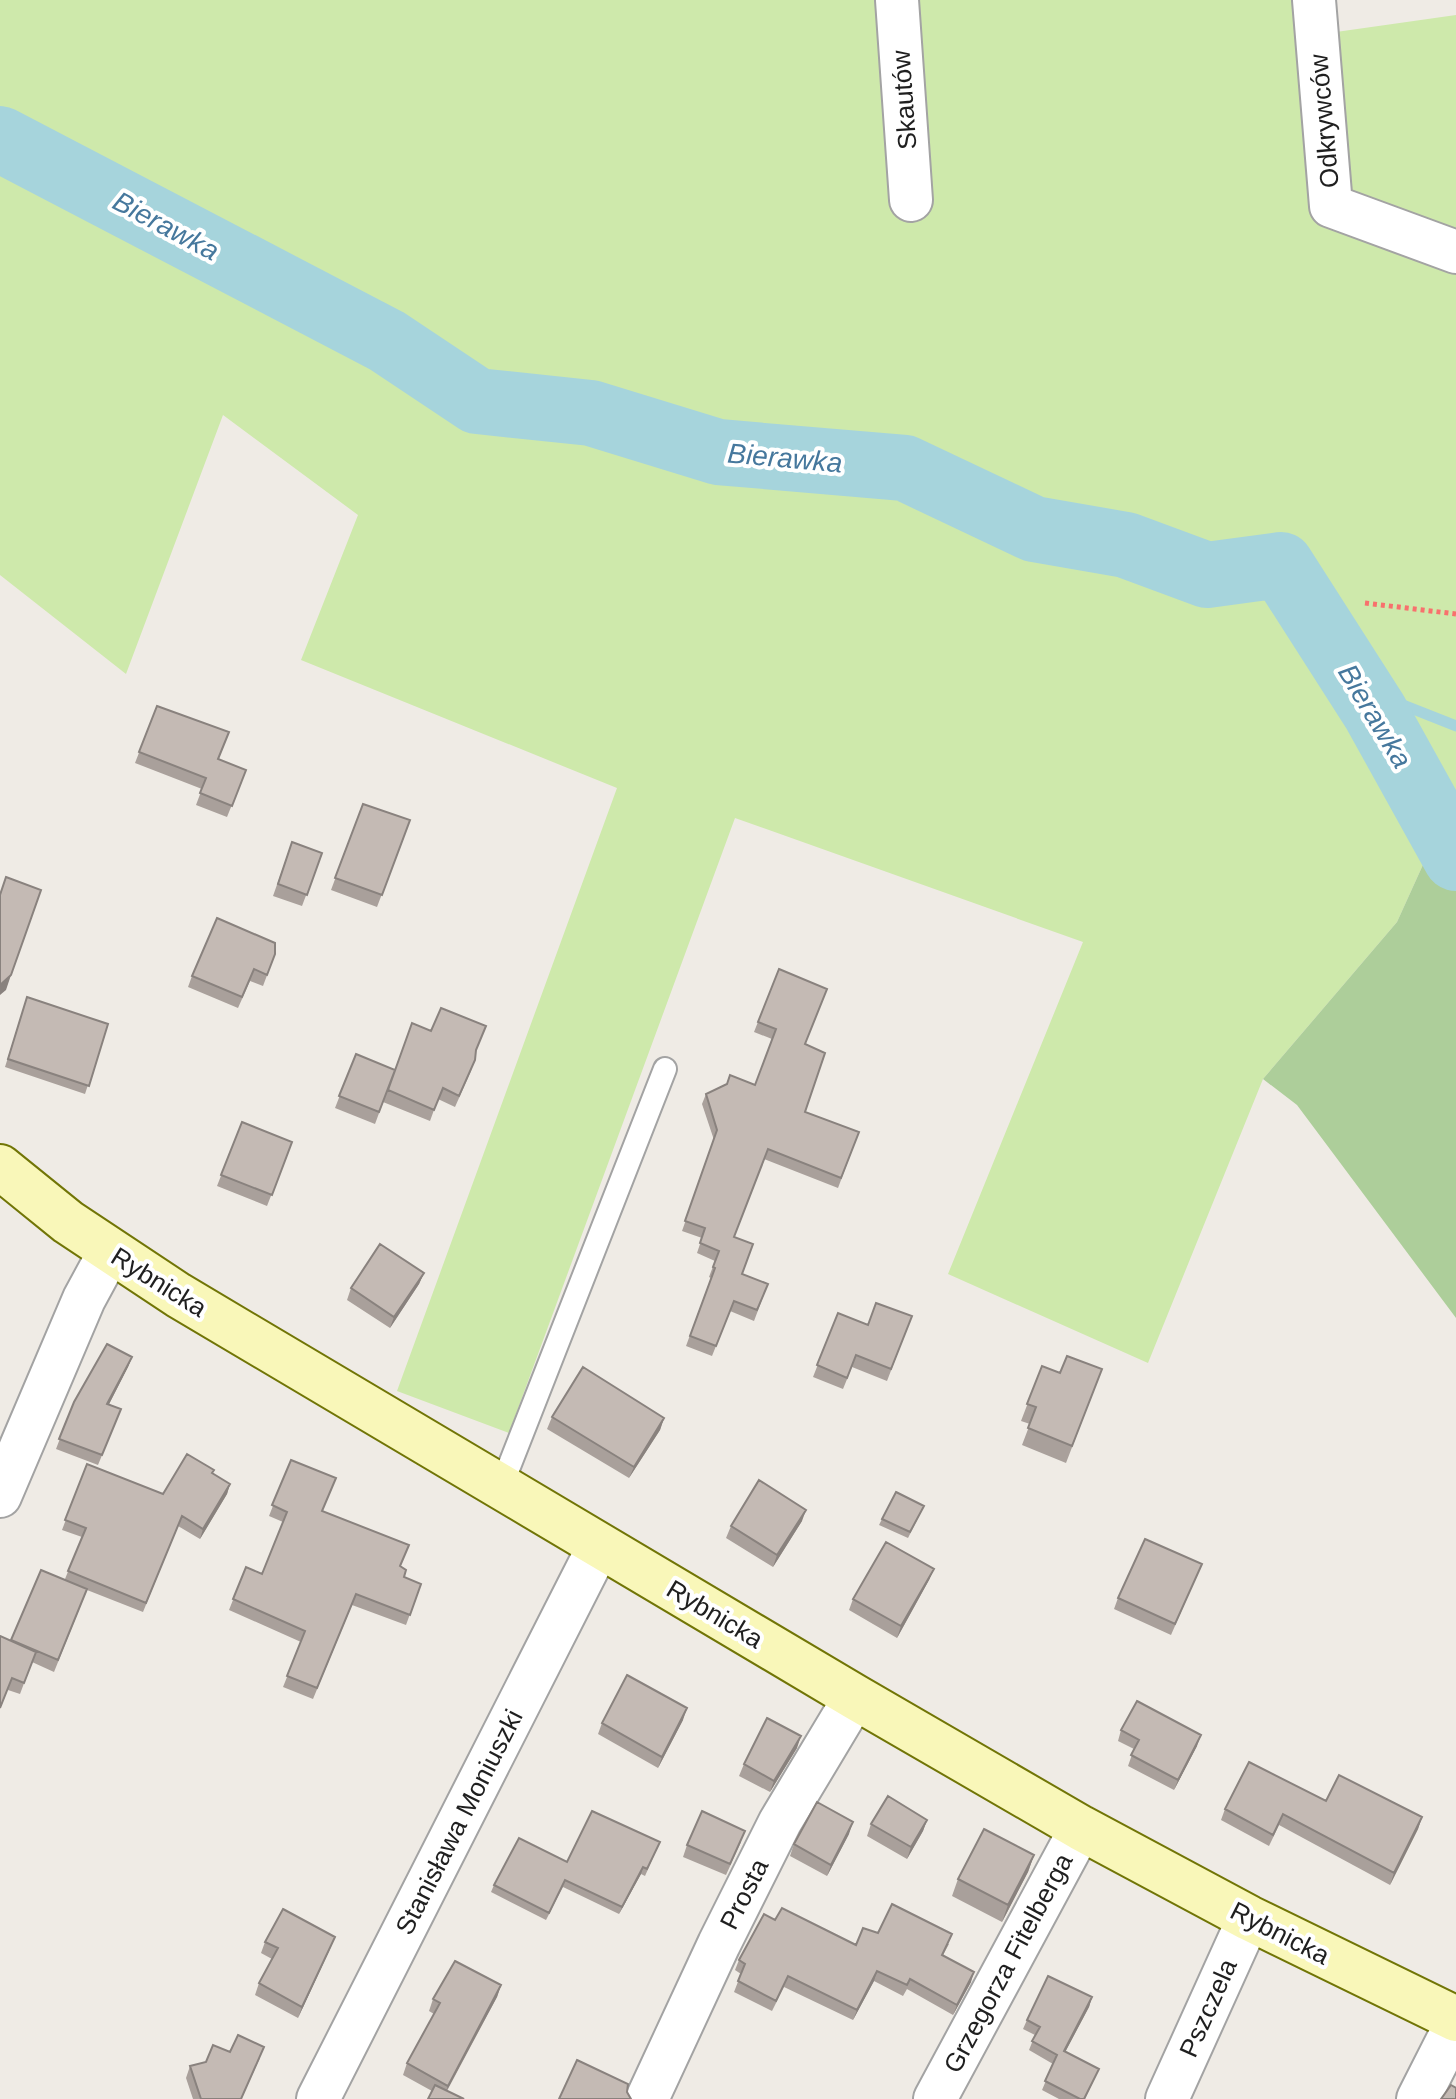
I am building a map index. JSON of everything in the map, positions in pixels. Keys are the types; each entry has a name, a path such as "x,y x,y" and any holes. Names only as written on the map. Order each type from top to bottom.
{"main road":[{"name":"Rybnicka","path":"0,1167 110,1251 178,1295 855,1697 1081,1828 1249,1918 1456,2022"}],"street":[{"name":"Skautów","path":"897,0 911,200"},
{"name":"Odkrywców","path":"1314,0 1331,206 1456,252"},
{"path":"0,1496 84,1299 110,1251"},
{"name":"Stanisława Moniuszki","path":"318,2099 599,1546"},
{"name":"Prosta","path":"647,2099 780,1822 855,1697"},
{"name":"Grzegorza Fitelberga","path":"935,2099 1081,1828"},
{"name":"Pszczela","path":"1167,2099 1249,1918"},
{"path":"1418,2099 1456,2022"}],"lane":[{"path":"501,1487 665,1069"}],"path":[{"path":"1365,603 1456,614"}],"green space":[{"path":"0,0 1303,0 1329,33 1456,15 1456,792 1397,922 1263,1079 1148,1363 948,1274 1083,942 735,818 509,1433 397,1391 617,788 301,660 358,515 223,415 126,674 0,575"},
{"path":"1456,792 1456,1318 1297,1105 1263,1079 1397,922"}],"building":[{"path":"157,706 229,732 218,759 246,770 232,806 200,793 206,778 139,752"},
{"path":"363,804 410,820 382,895 335,878"},
{"path":"292,842 322,853 307,895 278,884"},
{"path":"6,877 41,890 11,975 0,985 0,895"},
{"path":"217,918 275,943 275,954 267,975 254,969 242,997 192,976"},
{"path":"779,969 827,989 805,1044 825,1053 805,1112 859,1132 841,1178 768,1149 734,1237 753,1244 742,1274 768,1284 757,1310 734,1301 716,1346 690,1336 719,1251 700,1243 705,1228 685,1221 717,1130 706,1094 727,1084 730,1075 755,1085 776,1029 758,1022"},
{"path":"27,997 108,1024 89,1086 8,1059"},
{"path":"441,1008 486,1026 459,1096 443,1088 434,1110 388,1090 412,1023 431,1031"},
{"path":"356,1054 395,1070 379,1112 339,1096"},
{"path":"242,1122 292,1142 272,1195 221,1175"},
{"path":"380,1244 424,1273 394,1317 351,1288"},
{"path":"876,1303 912,1316 891,1369 856,1355 847,1378 817,1365 838,1313 868,1325"},
{"path":"107,1344 132,1357 107,1404 121,1409 102,1455 59,1439 74,1402"},
{"path":"1067,1356 1102,1369 1072,1446 1028,1428 1036,1407 1027,1404 1042,1366 1060,1373"},
{"path":"583,1367 664,1418 634,1467 552,1417"},
{"path":"187,1454 230,1484 203,1529 182,1516 146,1603 68,1571 86,1528 65,1520 87,1464 163,1494"},
{"path":"291,1460 336,1478 322,1511 409,1545 400,1566 406,1570 404,1577 421,1584 410,1615 356,1594 317,1688 287,1676 305,1631 233,1599 246,1567 262,1574 287,1512 272,1505"},
{"path":"759,1480 806,1510 777,1555 731,1526"},
{"path":"896,1492 924,1506 910,1532 882,1519"},
{"path":"1145,1539 1202,1564 1175,1624 1118,1598"},
{"path":"886,1542 934,1569 901,1626 853,1599"},
{"path":"41,1570 87,1589 58,1660 11,1640"},
{"path":"0,1636 36,1652 24,1683 12,1678 0,1708"},
{"path":"627,1675 687,1708 662,1757 602,1723"},
{"path":"1137,1701 1201,1735 1178,1780 1131,1755 1139,1740 1121,1730"},
{"path":"767,1718 801,1736 774,1781 744,1764"},
{"path":"1249,1762 1326,1801 1339,1775 1422,1817 1394,1873 1283,1814 1273,1835 1225,1809"},
{"path":"888,1796 927,1820 911,1847 871,1824"},
{"path":"817,1802 853,1822 831,1865 794,1844"},
{"path":"592,1811 660,1842 647,1869 643,1867 622,1907 565,1880 549,1913 494,1885 519,1838 567,1862"},
{"path":"702,1811 745,1831 730,1864 687,1845"},
{"path":"984,1829 1034,1855 1008,1905 958,1879"},
{"path":"892,1904 952,1934 942,1955 974,1972 957,2005 910,1979 907,1985 877,1971 857,2010 788,1976 776,2001 738,1981 745,1964 739,1960 764,1914 775,1920 782,1908 856,1945 863,1928 878,1933"},
{"path":"283,1909 335,1937 302,2007 259,1983 278,1948 265,1942"},
{"path":"455,1961 501,1985 448,2086 407,2063 440,2003 433,1999"},
{"path":"1048,1976 1092,1997 1064,2051 1099,2069 1084,2099 1045,2081 1057,2055 1032,2041 1040,2027 1027,2020"},
{"path":"238,2035 264,2047 241,2099 201,2099 190,2066 206,2062 213,2045 230,2052"},
{"path":"577,2060 628,2084 627,2092 631,2099 559,2099"},
{"path":"435,2085 464,2099 428,2099"},
{"path":"1451,2085 1456,2088 1456,2099 1441,2099"}],"waterway":[{"name":"Bierawka","path":"0,139 387,341 477,401 591,413 718,452 905,468 1034,529 1126,545 1207,575 1281,565 1375,712 1456,858"},
{"path":"1360,688 1456,726"}]}
